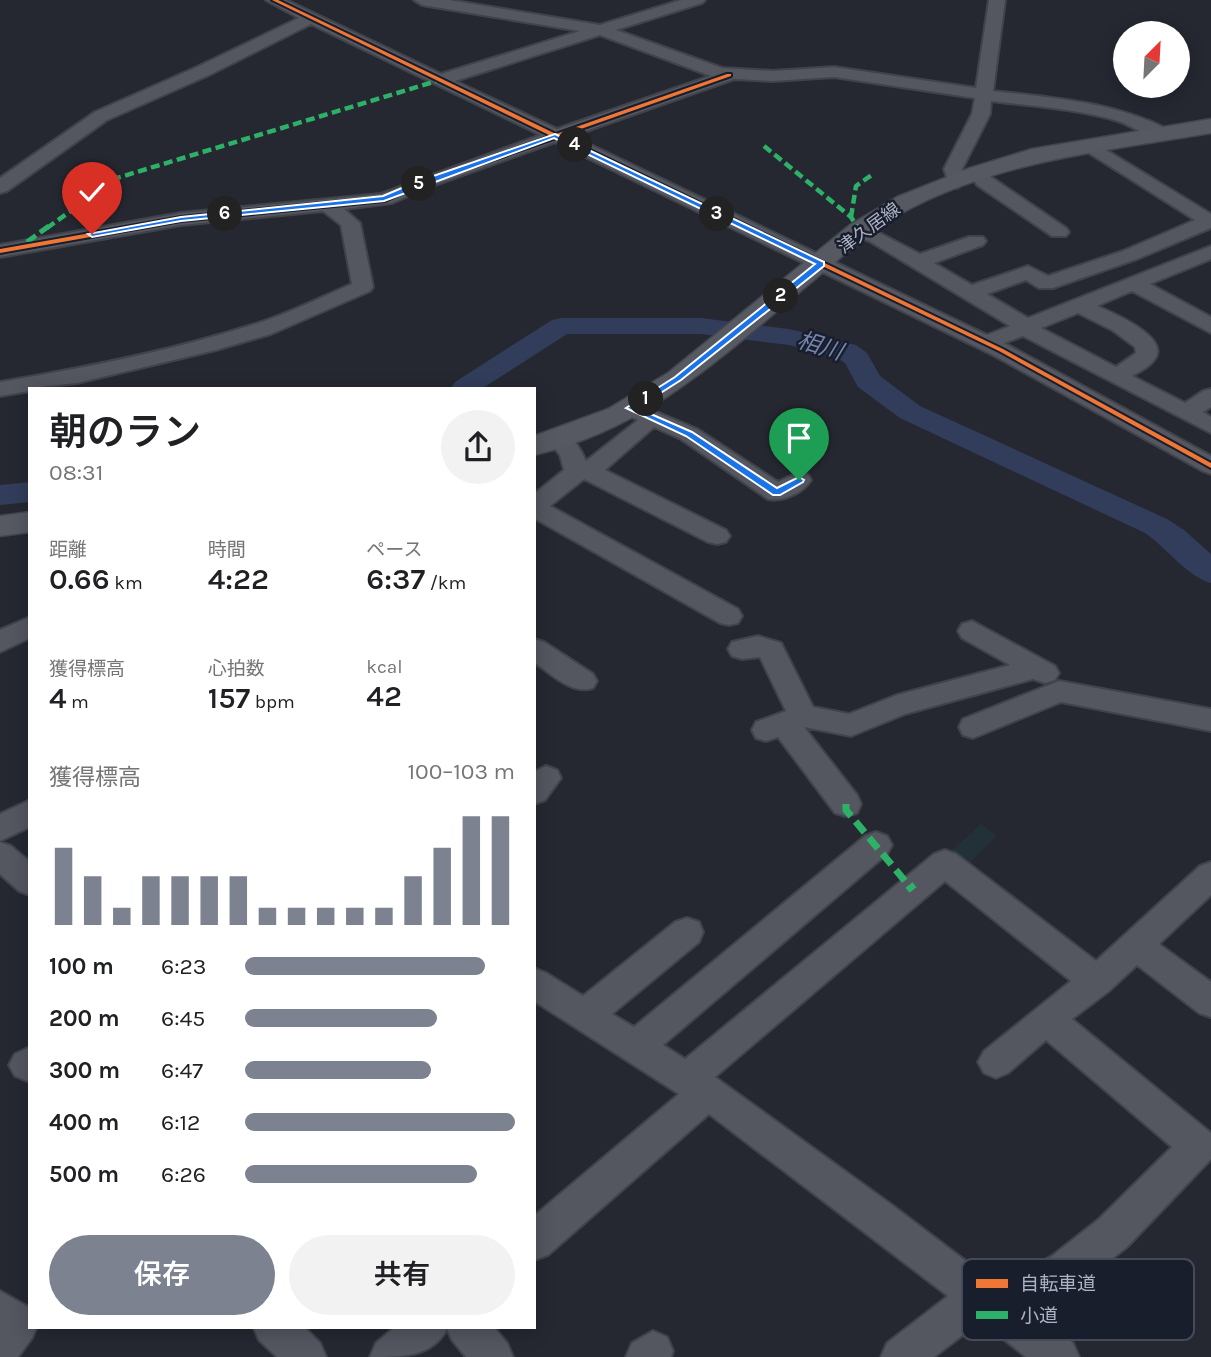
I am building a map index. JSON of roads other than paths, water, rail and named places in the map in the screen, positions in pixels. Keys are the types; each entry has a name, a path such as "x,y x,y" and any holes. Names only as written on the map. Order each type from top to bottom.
{"main road":[{"name":"津久居線","path":"546,442 637,417 678,379 859,230 905,202 967,177 1032,156 1211,125"},
{"path":"0,526 28,522"}],"street":[{"path":"274,0 986,343 1211,466"},
{"path":"309,0 311,18"},
{"path":"422,0 600,30 711,71 729,75 773,76 834,72 1079,107 1151,126 1163,134"},
{"path":"440,80 697,0"},
{"path":"997,0 978,120 953,169 967,177 984,181 1059,232"},
{"path":"3,182 101,116 203,71 311,18"},
{"path":"0,251 181,219 328,205 396,195 419,184 729,75"},
{"path":"1087,146 1211,222"},
{"path":"0,388 77,376 208,345 263,329 363,287 350,223 328,205"},
{"path":"970,292 1028,272 1046,284 1130,256 1211,222"},
{"path":"859,230 878,238 970,292 1024,327 1211,426"},
{"path":"918,262 976,241"},
{"path":"986,343 1211,251"},
{"path":"1185,262 1211,274"},
{"path":"1132,283 1194,314 1211,327"},
{"path":"1079,305 1138,335 1147,344 1144,357 1116,376"},
{"path":"1187,413 1211,396"},
{"path":"536,505 584,468 637,417 689,434 777,493 799,480"},
{"path":"546,442 570,451 584,468 718,536"},
{"path":"536,507 729,616"},
{"path":"0,642 28,627"},
{"path":"972,631 1070,687 1074,694"},
{"path":"743,649 758,646 771,650 784,723 846,804"},
{"path":"536,650 583,681"},
{"path":"784,723 851,726 897,706 1037,668"},
{"path":"973,727 1059,691 1211,720"},
{"path":"0,829 28,813"},
{"path":"636,1047 876,845"},
{"path":"0,855 28,881"},
{"path":"536,1236 663,1133 697,1086 945,863 1097,981"},
{"path":"996,1062 1046,1019 1097,981 1211,875"},
{"path":"585,1015 687,932"},
{"path":"1136,946 1211,1002"},
{"path":"536,984 697,1086 879,1218 962,1283"},
{"path":"1046,1019 1205,1137 1113,1234 1080,1259"},
{"path":"0,1311 18,1324 0,1347"},
{"path":"901,1357 962,1322"},
{"path":"276,1329 306,1357"},
{"path":"390,1357 424,1329"},
{"path":"469,1329 493,1357"},
{"path":"1036,1340 1059,1357"}],"waterway":[{"name":"相川","path":"467,387 561,326 701,326 789,337 846,351 857,359 868,381 910,412 1156,526 1173,537 1211,572"},
{"name":"相川","path":"0,495 28,492"}]}
